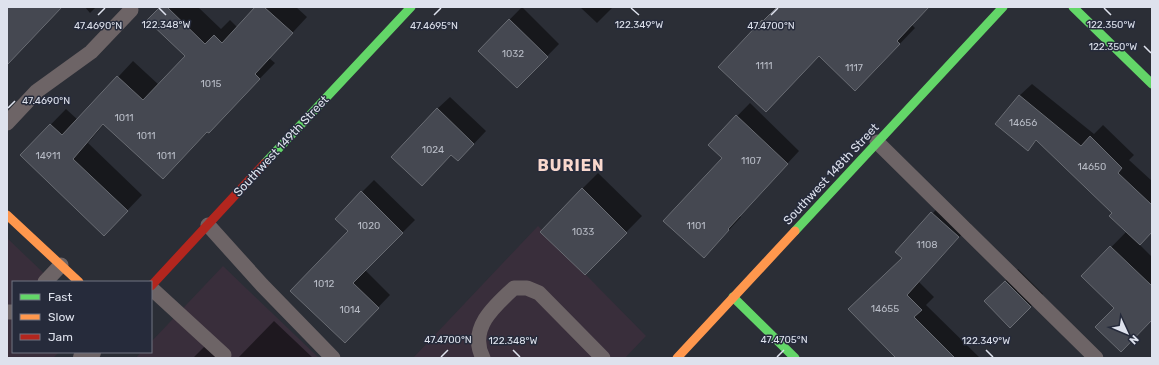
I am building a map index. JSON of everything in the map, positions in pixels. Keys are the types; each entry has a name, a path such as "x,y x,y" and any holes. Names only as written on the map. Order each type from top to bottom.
{"street":[{"name":"Southwest 149th Street","path":"152,286 410,7"},
{"name":"Southwest 148th Street","path":"677,358 1003,7"},
{"path":"1073,7 1152,84"},
{"path":"7,216 78,281"},
{"path":"733,297 795,358"}],"lane":[{"path":"7,123 37,91 91,52 131,10"},
{"path":"877,142 1096,358"},
{"path":"208,225 262,285 334,358"},
{"path":"46,281 60,265"},
{"path":"152,288 224,355"},
{"path":"483,358 480,351 479,334 486,316 514,288 527,288 539,293 600,357"}],"shaded area":[{"path":"538,226 646,336 625,358 413,358"},
{"path":"7,238 52,281 12,281 12,353 58,353 53,358 7,358"},
{"path":"223,266 319,358 136,358 140,353 152,353 152,341"}],"building":[{"path":"7,7 62,7 7,65"},
{"path":"160,7 167,7 205,44 214,35 222,43 255,7 264,7 293,33 255,74 260,79 163,179 103,124 73,159 128,211 104,236 20,155 50,124 62,135 117,76 143,100 185,56 147,20"},
{"path":"777,7 929,7 897,41 900,44 855,91 819,56 766,112 718,67 762,20 763,21"},
{"path":"509,19 548,57 517,88 478,51"},
{"path":"1019,95 1081,146 1090,136 1122,168 1118,173 1152,205 1152,232 1140,245 1109,216 1112,213 1036,140 1028,151 995,124"},
{"path":"437,108 474,144 458,161 451,155 422,186 391,157"},
{"path":"736,115 788,164 728,229 729,230 704,258 663,221 722,158 708,145"},
{"path":"582,188 627,233 585,275 540,232"},
{"path":"361,191 403,233 353,283 379,308 345,343 290,291 348,231 335,219"},
{"path":"931,212 959,237 907,295 922,310 914,317 955,358 896,358 848,309 902,258 895,252"},
{"path":"1110,246 1152,286 1152,320 1121,352 1095,327 1114,308 1081,276"},
{"path":"1005,281 1031,307 1010,328 984,301"}],"traffic: fast":[{"path":"265,163 411,7"},
{"path":"795,231 1003,7"},
{"path":"1073,7 1152,84"},
{"path":"733,297 795,358"}],"traffic: slow":[{"path":"7,215 78,281"},
{"path":"677,358 795,231"}],"traffic: jam":[{"path":"152,285 265,163"}],"district":[{"name":"BURIEN","path":"571,165"}]}
